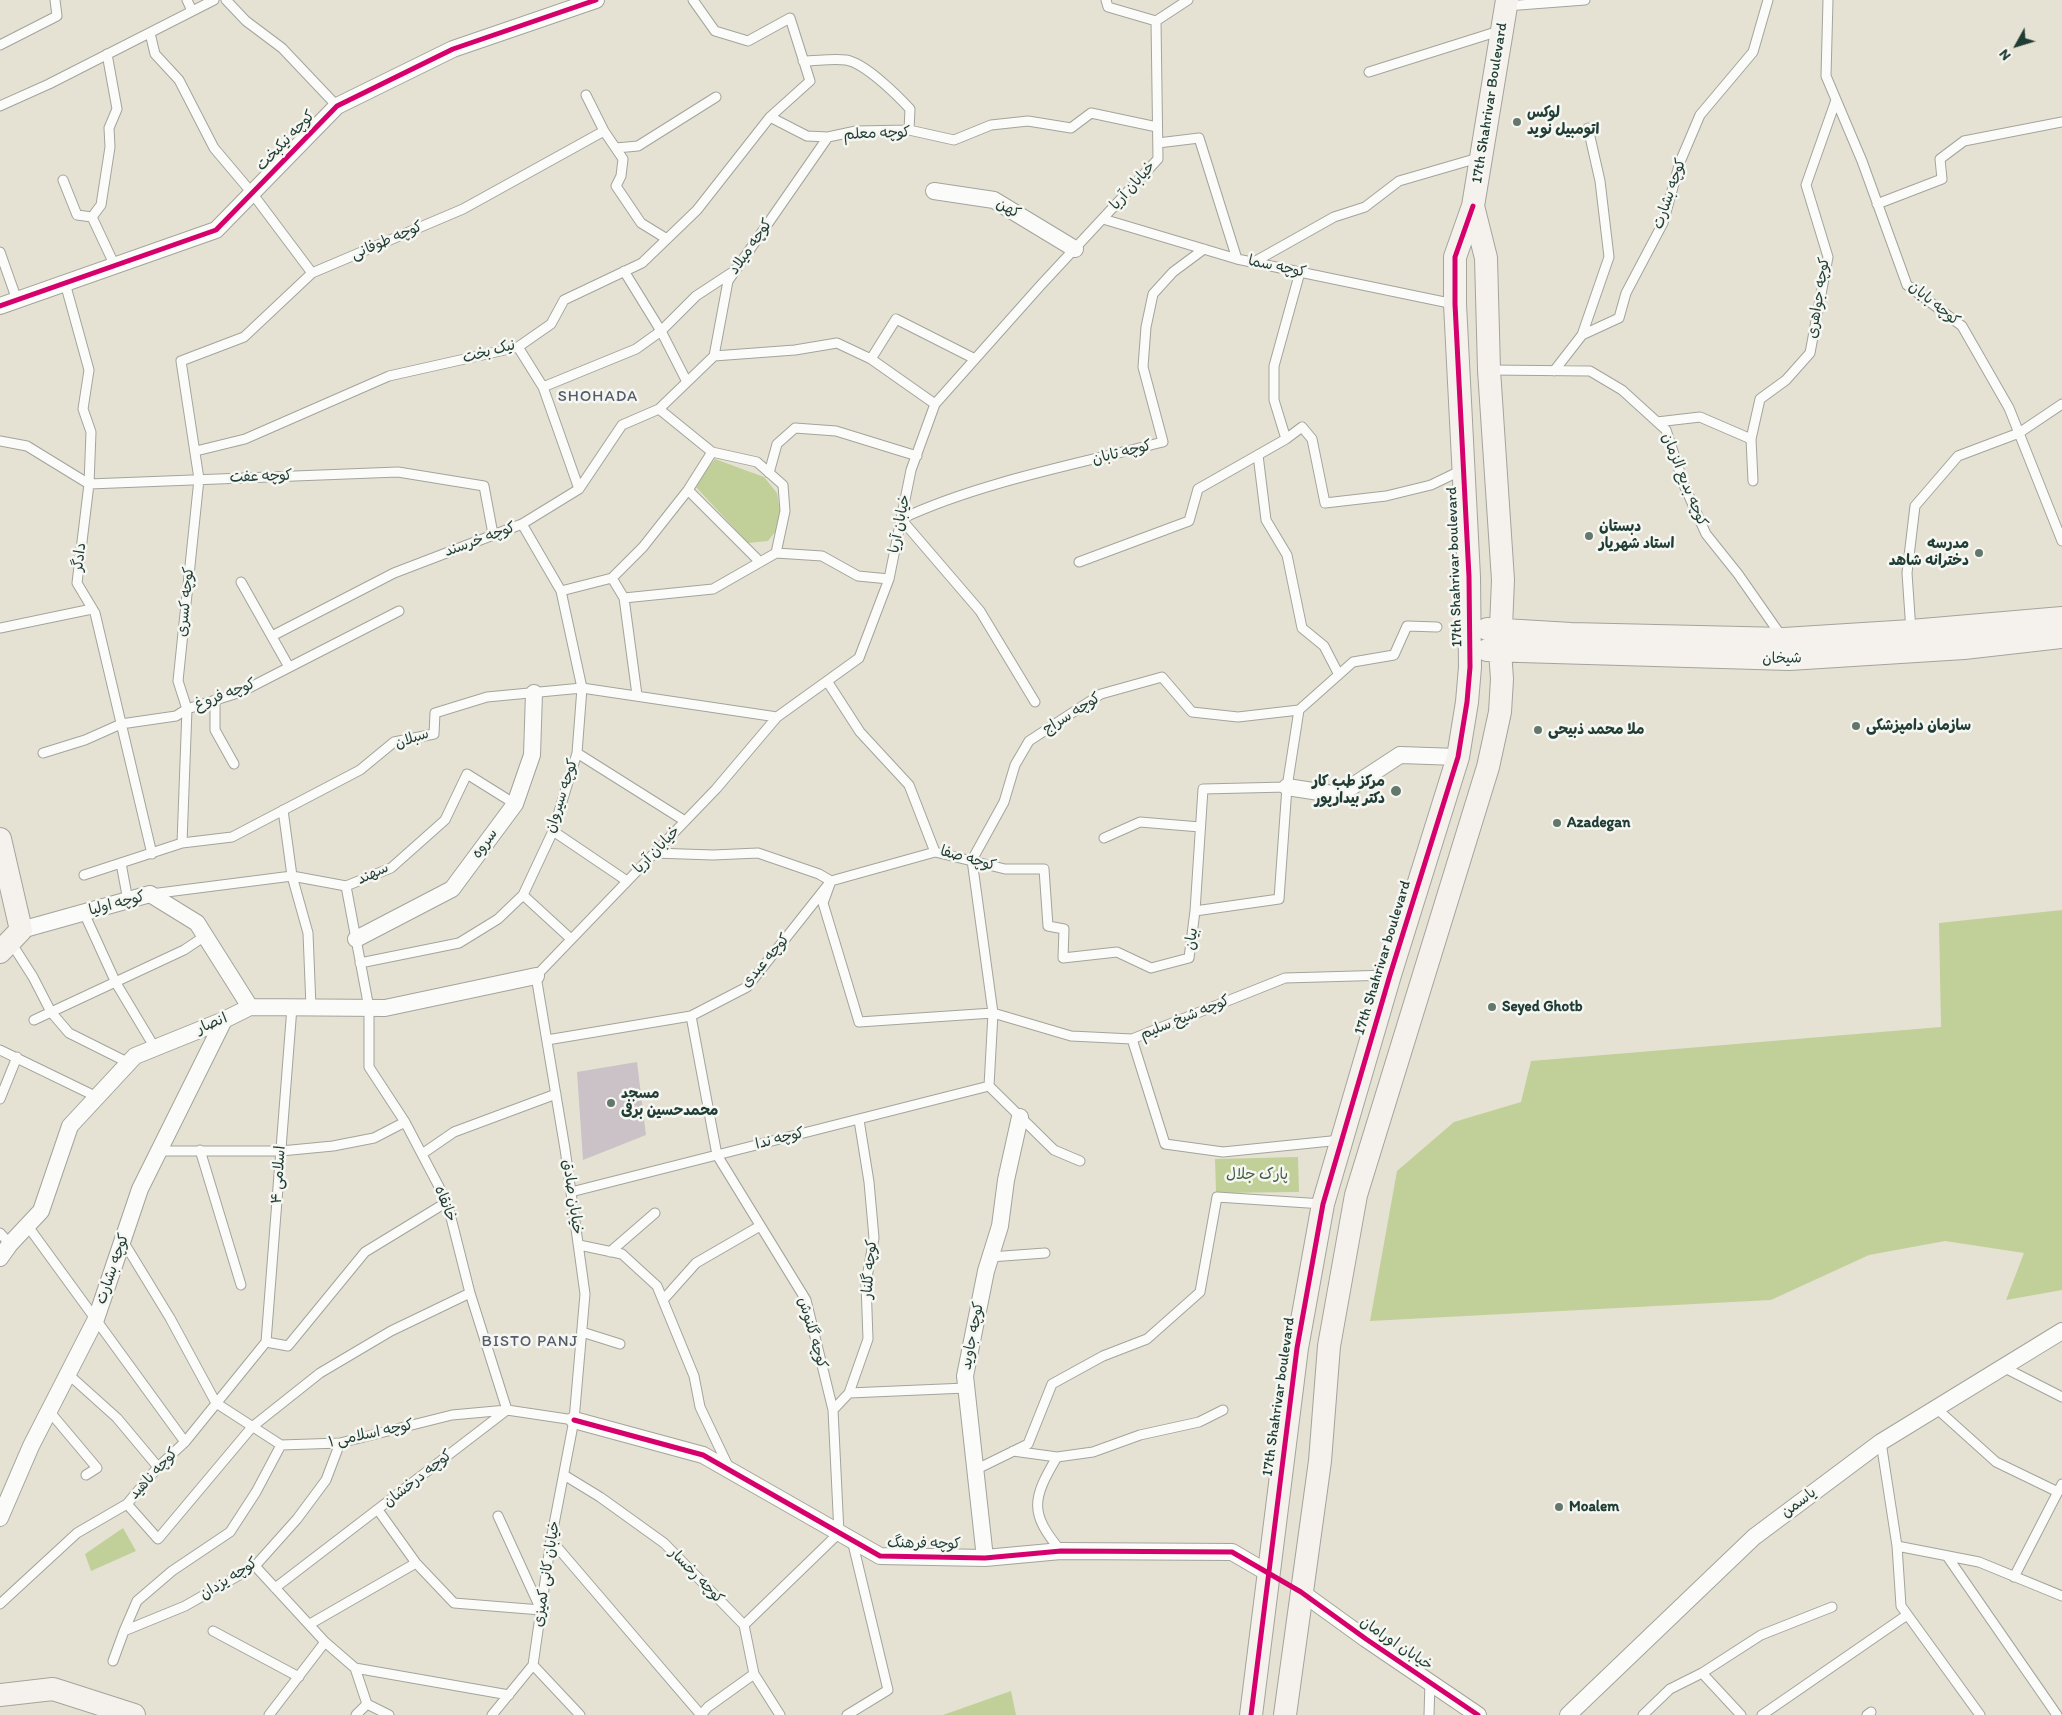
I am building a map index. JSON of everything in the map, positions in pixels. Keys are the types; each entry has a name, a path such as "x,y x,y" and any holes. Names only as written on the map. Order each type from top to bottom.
{"street":[{"name":"کوچه نیکبخت","path":"0,306 216,230 337,106 453,49 596,0"},
{"name":"17th Shahrivar Boulevard","path":"1473,206 1507,3"},
{"name":"کهن","path":"934,191 994,200 1075,249"},
{"name":"17th Shahrivar boulevard","path":"1251,1715 1297,1348 1323,1204 1390,975 1458,757 1466,702 1470,639 1464,468 1455,304 1455,257 1473,206"},
{"path":"1285,1715 1320,1460 1329,1346 1356,1195 1488,767 1500,712 1502,580 1489,370 1486,258 1473,206"},
{"name":"شیخان","path":"1501,641 1780,659 2062,618"},
{"name":"شیخان","path":"1501,641 1784,639 1911,641 2062,637"},
{"path":"1470,639 1501,641"},
{"name":"سروه","path":"356,939 452,890 515,804 532,755 534,693"},
{"path":"1287,787 1338,795 1400,755 1458,757"},
{"path":"1,849 10,941"},
{"name":"کوچه اولیا","path":"10,941 84,913 150,894 197,923 250,1007"},
{"name":"انصار","path":"0,1258 5,1238 27,1225 41,1210 70,1126 135,1056 224,1020 250,1007 385,1008 536,976"},
{"name":"کوچه بشارت","path":"0,1518 49,1411 96,1319 140,1189 224,1020"},
{"name":"کوچه جاوید","path":"985,1558 965,1376 990,1257 1000,1226 1006,1180 1020,1117"},
{"name":"یاسمن","path":"1568,1715 1754,1537 1881,1442 2062,1331"},
{"name":"کوچه فرهنگ","path":"574,1420 703,1455 880,1556 985,1558 1061,1551 1232,1552 1268,1573"},
{"path":"1268,1573 1302,1592"},
{"name":"خیابان اورامان","path":"1302,1592 1366,1639 1478,1715"},
{"path":"0,1695 53,1689 134,1715"}],"lane":[{"path":"0,45 57,16 55,0"},
{"path":"187,0 192,11"},
{"path":"0,106 214,0"},
{"path":"226,0 246,21 282,48 337,106"},
{"path":"693,0 716,31 748,41 790,18 803,61 847,60 870,73 895,92 910,109 909,130"},
{"path":"1106,0 1108,7 1156,21 1188,0"},
{"path":"1507,3 1585,0"},
{"name":"کوچه بشارت","path":"1554,371 1582,335 1619,318 1626,293 1663,223 1680,162 1700,115 1753,52 1768,0"},
{"name":"کوچه بابان","path":"1828,0 1826,76 1907,285 1962,326 2009,408 2062,540"},
{"name":"خیابان آریا","path":"536,976 716,789 777,717 858,658 889,579 911,470 936,404 1158,159 1156,21"},
{"path":"1369,72 1502,30"},
{"path":"150,33 155,54 179,80 214,148 252,193 312,273"},
{"path":"92,217 101,205 110,147 109,128 117,109 107,54"},
{"name":"نیک بخت","path":"196,450 245,439 389,376 518,347 550,324 564,300 642,263 697,210 770,117 810,81 803,61"},
{"path":"586,95 604,131 623,158 621,176 616,186 642,223 667,239"},
{"path":"616,148 620,146 638,146 716,97"},
{"name":"کوچه جواهری","path":"1753,481 1751,439 1760,399 1786,380 1810,353 1828,257 1806,185 1836,100"},
{"name":"کوچه معلم","path":"770,117 807,136 828,137 856,131 909,130 954,140 991,125 1028,121 1071,128 1090,113 1157,127"},
{"path":"1877,204 1942,179 1940,159 1964,141 2062,122"},
{"path":"1582,335 1610,257 1600,181 1588,128"},
{"name":"کوچه طوفانی","path":"181,361 244,338 312,273 463,209 604,131"},
{"name":"کوچه میلاد","path":"714,356 728,281 828,137"},
{"path":"1158,144 1199,138 1237,259"},
{"path":"1254,262 1334,217 1366,207 1399,181 1481,158"},
{"path":"63,180 77,215 92,217"},
{"path":"92,217 115,266"},
{"name":"کوچه سما","path":"1102,219 1237,259 1455,304"},
{"name":"کوچه تابان","path":"901,519 932,504 1025,477 1163,442 1143,367 1146,328 1153,294 1173,272 1204,249"},
{"path":"0,252 17,300"},
{"path":"544,387 636,349 661,331 696,296 736,269"},
{"path":"624,271 661,331 687,382"},
{"path":"1286,439 1274,400 1274,366 1300,272"},
{"name":"دادگر","path":"65,283 89,370 83,409 91,432 88,484 77,583 92,609 152,854"},
{"path":"871,359 896,320 975,359"},
{"path":"776,553 785,511 783,485 757,462 712,452 659,409 714,356 795,350 837,343 871,359 936,404"},
{"path":"518,347 544,387 579,489"},
{"name":"کوچه کسری","path":"181,361 196,450 198,479 178,680 187,709 182,843"},
{"name":"کوچه بدیع الزمان","path":"1489,370 1590,371 1622,390 1666,430 1684,484 1706,534 1743,581 1784,639"},
{"path":"1911,641 1907,573 1915,506 1958,456 2019,433 2062,404"},
{"name":"کوچه خرسند","path":"272,636 394,573 522,524 579,489 622,425 659,409"},
{"path":"1657,422 1700,417 1751,439"},
{"path":"769,473 777,444 795,428 836,431 917,456"},
{"path":"1079,562 1189,520 1198,489 1302,428 1312,438 1325,503 1386,496 1431,486 1464,468"},
{"path":"0,441 27,446 88,484"},
{"path":"561,591 612,578 643,547 688,490 712,452"},
{"path":"1258,455 1266,520 1286,555 1302,628 1324,646 1338,674"},
{"name":"کوچه عفت","path":"88,484 398,472 484,486 493,534"},
{"path":"688,490 760,562"},
{"path":"901,519 980,611 1035,702"},
{"name":"کوچه سیروان","path":"360,963 459,943 498,919 523,895 553,831 577,753 582,688 561,591 522,524"},
{"path":"624,598 713,589 776,553 822,556 858,576 889,579"},
{"path":"612,578 624,598 637,695"},
{"path":"241,582 289,667"},
{"path":"0,628 92,609"},
{"name":"کوچه فروغ","path":"43,753 85,740 121,724 176,716 187,709 241,692 399,611"},
{"path":"1195,911 1279,899 1287,787 1299,710 1353,662 1394,655 1407,626 1437,627"},
{"name":"کوچه سراج","path":"972,860 1004,802 1015,764 1028,741 1101,694 1162,676 1192,712 1238,716 1299,710"},
{"name":"کوچه صفا","path":"827,681 860,732 909,784 935,852 1005,869 1044,870 1048,926 1064,929 1063,958"},
{"name":"سبلان","path":"84,875 182,843 232,837 360,770 394,742 434,734 435,713 487,697 582,688 777,717"},
{"path":"215,700 215,730 234,764"},
{"path":"577,753 685,821"},
{"name":"سهند","path":"150,894 292,876 346,886 391,868 445,820 467,774 515,804"},
{"name":"بیان","path":"1063,958 1117,952 1151,968 1189,958 1195,911 1202,789 1287,787"},
{"path":"283,810 292,876 308,933 310,1008"},
{"path":"1104,838 1140,822 1200,827"},
{"path":"553,831 627,881"},
{"path":"654,853 758,853 819,874 831,881 935,852"},
{"path":"972,860 993,1013 989,1086 1054,1150 1080,1160"},
{"path":"121,864 128,901"},
{"name":"کوچه شیخ سلیم","path":"831,881 824,903 859,1022 993,1013 1071,1036 1132,1039 1285,978 1390,975"},
{"name":"کوچه عبدی","path":"547,1040 691,1016 748,987 831,881"},
{"name":"خانقاه","path":"346,886 369,1008 369,1067 405,1122 447,1202 470,1292 507,1410"},
{"path":"523,895 571,940"},
{"path":"84,913 116,983 156,1048"},
{"path":"34,1020 184,950 205,936"},
{"path":"10,941 33,977 51,1012 69,1033 129,1063"},
{"name":"خیابان صادق","path":"536,976 572,1192 586,1294 574,1420"},
{"name":"اسلامی ۴","path":"266,1342 292,1007"},
{"path":"691,1016 717,1155"},
{"path":"1132,1039 1165,1144 1222,1152 1341,1140"},
{"path":"0,1050 97,1097"},
{"path":"0,1099 17,1057"},
{"name":"کوچه ندا","path":"572,1192 989,1086"},
{"path":"422,1154 454,1132 556,1094"},
{"name":"کوچه گلنار","path":"833,1410 849,1393 868,1339 866,1283 874,1238 869,1182 859,1120"},
{"path":"159,1151 281,1151 333,1146 374,1138 405,1122"},
{"path":"200,1150 241,1285"},
{"name":"کوچه گلنوش","path":"717,1155 806,1300 833,1410 846,1537 888,1690 846,1715"},
{"path":"975,1470 1028,1444 1052,1384 1103,1356 1147,1339 1200,1292 1217,1197 1323,1204"},
{"path":"266,1342 288,1346 365,1252 447,1202"},
{"path":"610,1252 655,1213"},
{"path":"27,1225 185,1442"},
{"path":"663,1300 696,1263 760,1226"},
{"path":"113,1661 137,1601 172,1571 230,1532 256,1492 280,1445 216,1403 170,1318 122,1241"},
{"path":"579,1245 622,1254 656,1286 694,1376 700,1407 730,1470"},
{"path":"990,1257 1045,1254"},
{"path":"127,1504 158,1539 252,1427 320,1373 391,1331 470,1292"},
{"path":"582,1332 620,1344"},
{"name":"کوچه ناهید","path":"0,1604 77,1533 127,1504 158,1467 185,1442 266,1342"},
{"path":"2003,1367 2062,1397"},
{"path":"68,1374 117,1418 158,1467"},
{"path":"849,1393 966,1388"},
{"path":"1936,1408 1996,1462 2060,1488 2014,1577"},
{"path":"507,1410 574,1420"},
{"name":"کوچه اسلامی ۱","path":"280,1445 340,1443 452,1415 507,1410"},
{"name":"کوچه درخشان","path":"275,1588 507,1410"},
{"path":"1013,1451 1057,1457 1093,1452 1140,1435 1200,1422 1223,1410"},
{"path":"49,1411 97,1468 86,1475"},
{"name":"خیابان کانی کمیزی","path":"533,1666 551,1540 574,1420"},
{"path":"1881,1442 1897,1546 1901,1606 1980,1715"},
{"name":"کوچه یزدان","path":"124,1631 185,1606 255,1566 297,1519 326,1480 340,1443"},
{"path":"1057,1457 1041,1484 1037,1510 1044,1531 1061,1551"},
{"name":"کوچه رخسار","path":"564,1475 600,1497 664,1543 744,1625"},
{"path":"378,1510 416,1563 454,1603 541,1610 498,1516"},
{"path":"780,1715 754,1674 744,1625 846,1537"},
{"path":"551,1540 701,1715 708,1707 754,1674"},
{"path":"1897,1546 1979,1562 2062,1596"},
{"path":"1947,1556 2057,1715"},
{"path":"310,1624 416,1563"},
{"path":"255,1566 325,1642 355,1668 367,1704 389,1715"},
{"path":"1644,1715 1670,1690 1702,1673 1761,1635 1832,1607"},
{"path":"1762,1715 1907,1615"},
{"path":"213,1631 299,1676"},
{"path":"269,1715 325,1642"},
{"path":"492,1715 533,1666 580,1715"},
{"path":"355,1668 509,1695"},
{"path":"1702,1673 1740,1715"},
{"path":"1429,1715 1430,1681"},
{"path":"356,1715 367,1704"}],"green space":[{"path":"715,459 764,477 777,493 782,523 768,541 748,543 694,485"},
{"path":"2062,910 2062,1290 2006,1300 2024,1253 1945,1241 1869,1255 1771,1300 1370,1321 1397,1171 1454,1122 1521,1102 1531,1061 1941,1027 1939,923"},
{"name":"پارک جلال","path":"1298,1157 1299,1192 1216,1193 1215,1159"},
{"path":"123,1528 136,1551 91,1571 85,1554"},
{"path":"1011,1691 1016,1715 943,1715"}],"building":[{"name":"مسجد محمدحسین برفی","path":"637,1062 646,1135 583,1160 577,1072"}],"cycle path":[{"path":"0,306 216,230 337,106 453,49 596,0"},
{"path":"1251,1715 1297,1348 1323,1204 1390,975 1458,757 1467,702 1470,667 1469,577 1455,304 1455,257 1473,206"},
{"path":"574,1420 703,1455 880,1556 985,1558 1061,1551 1232,1552 1301,1592 1366,1639 1478,1715"}],"place":[{"name":"لوکس اتومبیل نوید","path":"1517,122"},
{"name":"دبستان استاد شهریار","path":"1589,536"},
{"name":"مدرسه دخترانه شاهد","path":"1979,553"},
{"name":"سازمان دامپزشکی","path":"1856,726"},
{"name":"ملا محمد ذبیحی","path":"1538,730"},
{"name":"مرکز طب کار دکتر بیدارپور","path":"1396,791"},
{"name":"Azadegan","path":"1557,823"},
{"name":"Seyed Ghotb","path":"1492,1007"},
{"name":"مسجد محمدحسین برفی","path":"611,1103"},
{"name":"Moalem","path":"1559,1507"}],"district":[{"name":"SHOHADA","path":"598,397"},
{"name":"BISTO PANJ","path":"530,1342"}]}
